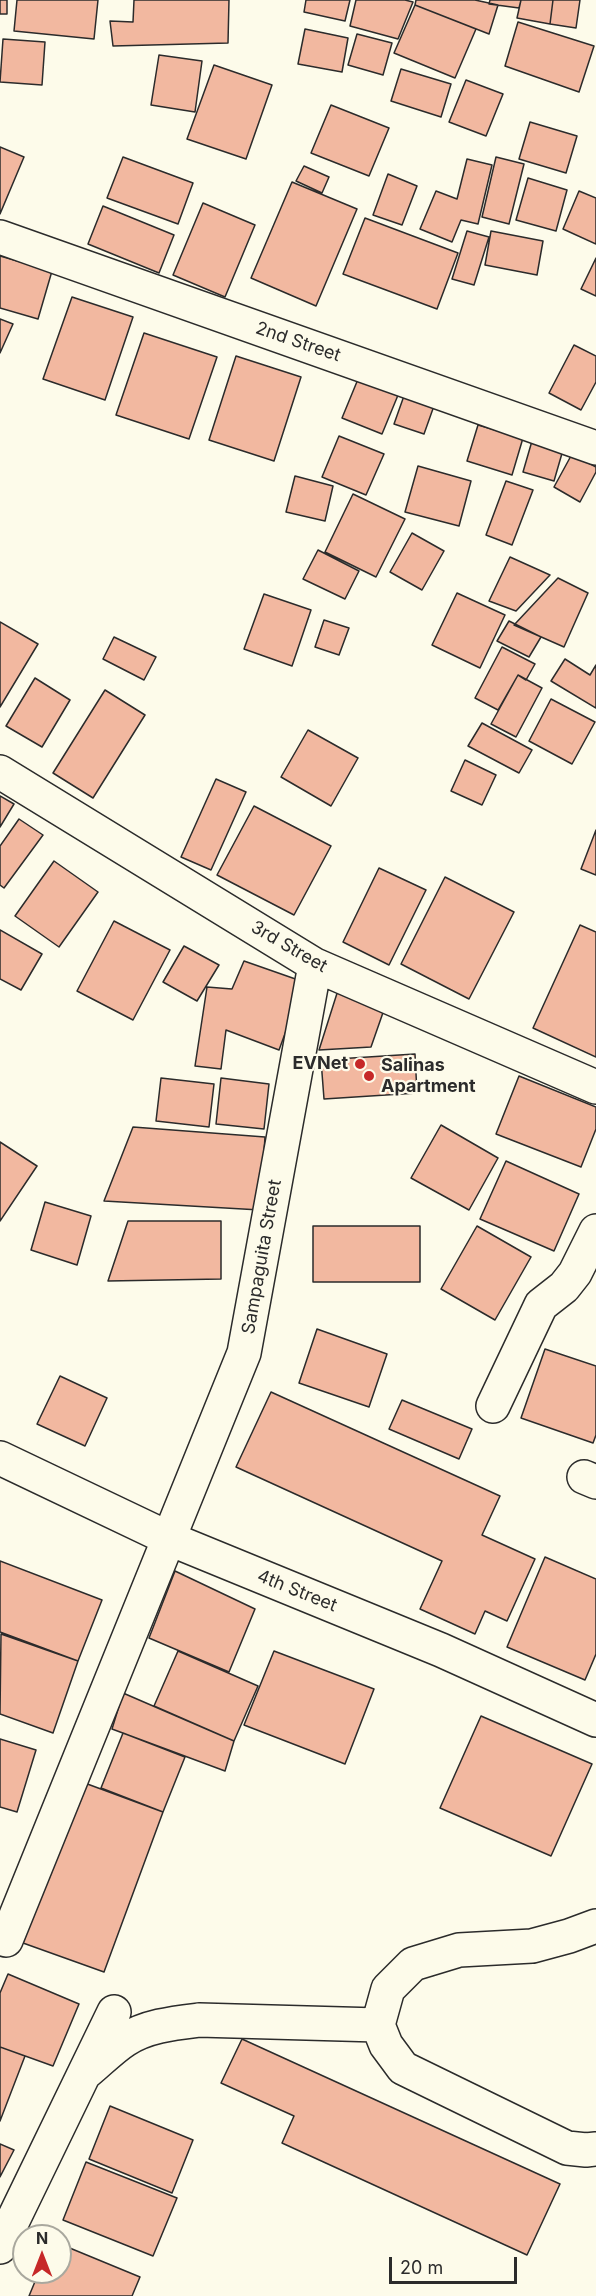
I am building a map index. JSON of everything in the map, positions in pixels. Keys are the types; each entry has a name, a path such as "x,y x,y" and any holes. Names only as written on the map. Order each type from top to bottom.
{"street":[{"name":"2nd Street","path":"0,237 596,448"},
{"name":"3rd Street","path":"0,772 315,965 596,1087"},
{"name":"Sampaguita Street","path":"6,1940 244,1353 315,965"},
{"path":"494,1406 541,1305 564,1287 575,1273 596,1231"},
{"name":"4th Street","path":"0,1458 170,1539 441,1650 596,1720"},
{"path":"596,1926 532,1946 459,1950 413,1965 388,1989 378,2025 386,2045 403,2068 567,2148 596,2149"},
{"path":"2,2236 114,2012"},
{"path":"84,2074 126,2039 172,2023 199,2020 378,2025"}],"building":[{"path":"0,0 7,0 7,14 0,14"},
{"path":"17,0 98,0 94,39 14,31"},
{"path":"134,0 229,0 228,43 113,46 110,21 133,22"},
{"path":"306,0 350,0 345,21 304,12"},
{"path":"356,0 413,2 398,39 350,26"},
{"path":"416,0 475,0 498,5 489,34 415,5"},
{"path":"490,0 521,0 519,8 489,4"},
{"path":"521,0 553,0 550,24 517,18"},
{"path":"553,0 580,0 576,28 550,24"},
{"path":"415,5 476,29 455,78 394,53"},
{"path":"518,22 594,46 579,92 505,66"},
{"path":"305,29 348,38 342,72 298,64"},
{"path":"357,34 392,43 383,75 348,65"},
{"path":"3,39 45,42 42,85 0,82"},
{"path":"159,55 202,61 195,112 151,105"},
{"path":"214,65 272,85 246,159 187,139"},
{"path":"401,69 451,84 441,117 391,101"},
{"path":"466,80 503,94 486,136 449,122"},
{"path":"331,105 389,128 369,176 311,153"},
{"path":"530,122 577,136 566,173 519,159"},
{"path":"0,147 24,157 0,214"},
{"path":"123,157 193,183 178,224 107,198"},
{"path":"496,157 524,164 509,224 482,217"},
{"path":"467,159 492,165 478,224 461,220 452,242 420,229 436,191 457,199"},
{"path":"304,166 329,177 322,193 296,181"},
{"path":"388,174 417,186 402,225 373,215"},
{"path":"528,178 567,190 556,231 516,220"},
{"path":"292,182 357,209 316,306 251,278"},
{"path":"579,191 596,198 596,244 563,229"},
{"path":"203,203 255,225 225,297 173,275"},
{"path":"103,206 174,235 159,273 88,244"},
{"path":"365,218 458,253 437,309 343,274"},
{"path":"467,231 489,237 474,285 452,279"},
{"path":"491,231 543,241 537,275 485,265"},
{"path":"0,256 52,271 38,319 0,308"},
{"path":"596,258 596,296 581,289"},
{"path":"72,297 133,317 105,400 43,379"},
{"path":"0,319 13,324 0,353"},
{"path":"144,333 217,357 189,439 116,415"},
{"path":"574,345 596,356 596,382 581,410 549,393"},
{"path":"236,356 301,377 274,461 209,440"},
{"path":"363,367 403,383 382,434 342,418"},
{"path":"405,393 435,403 424,434 394,424"},
{"path":"478,425 523,438 512,475 467,461"},
{"path":"534,434 565,443 554,481 523,472"},
{"path":"339,436 384,454 366,495 322,477"},
{"path":"572,454 596,467 596,472 580,502 554,487"},
{"path":"418,466 471,481 459,526 405,512"},
{"path":"295,476 333,486 325,521 286,512"},
{"path":"506,481 533,490 512,545 486,535"},
{"path":"353,494 405,519 376,577 325,552"},
{"path":"412,533 444,551 422,590 390,572"},
{"path":"318,550 359,571 345,599 303,579"},
{"path":"510,557 550,575 516,611 489,601"},
{"path":"558,578 588,593 564,647 514,625"},
{"path":"457,593 505,615 480,668 432,645"},
{"path":"264,594 311,610 292,666 244,649"},
{"path":"324,620 349,628 339,655 315,647"},
{"path":"509,621 541,637 529,657 497,641"},
{"path":"0,622 38,644 0,707"},
{"path":"114,637 156,657 144,680 103,659"},
{"path":"502,647 535,664 526,680 518,675 498,710 475,698"},
{"path":"565,659 590,675 596,665 596,708 551,681"},
{"path":"518,675 542,688 516,737 491,724"},
{"path":"35,678 70,700 42,747 6,726"},
{"path":"105,690 145,715 93,798 53,773"},
{"path":"551,699 595,722 572,764 529,741"},
{"path":"482,723 532,750 519,773 468,746"},
{"path":"308,730 358,758 331,806 281,777"},
{"path":"465,760 496,775 482,805 451,791"},
{"path":"216,779 246,792 211,870 181,857"},
{"path":"0,796 14,804 0,827"},
{"path":"254,806 331,846 294,915 217,875"},
{"path":"19,819 43,835 4,888 0,885 0,846"},
{"path":"596,830 596,875 581,869"},
{"path":"54,861 98,892 59,947 15,916"},
{"path":"379,868 426,890 389,965 343,942"},
{"path":"445,877 514,912 469,999 401,964"},
{"path":"114,921 170,950 133,1020 77,991"},
{"path":"580,925 596,932 596,1057 533,1028"},
{"path":"0,930 42,954 21,990 0,979"},
{"path":"184,946 219,965 197,1001 163,982"},
{"path":"244,961 304,982 279,1050 226,1030 221,1069 195,1066 207,987 232,989"},
{"path":"339,987 386,1004 371,1047 319,1050"},
{"name":"Salinas Apartment","path":"415,1054 417,1093 324,1099 321,1060"},
{"path":"519,1076 596,1107 596,1129 581,1167 496,1134"},
{"path":"161,1078 214,1084 209,1127 156,1121"},
{"path":"221,1078 269,1084 264,1129 216,1124"},
{"path":"441,1125 498,1158 469,1210 411,1178"},
{"path":"133,1127 265,1137 260,1210 104,1201"},
{"path":"0,1142 37,1166 0,1221"},
{"path":"506,1161 579,1194 554,1251 480,1219"},
{"path":"45,1202 91,1216 77,1265 31,1250"},
{"path":"128,1221 221,1221 221,1279 108,1281"},
{"path":"313,1226 420,1226 420,1282 313,1282"},
{"path":"477,1226 531,1257 495,1320 441,1289"},
{"path":"317,1329 387,1354 369,1407 299,1383"},
{"path":"545,1349 596,1366 596,1435 593,1443 521,1418"},
{"path":"60,1376 107,1398 85,1446 37,1424"},
{"path":"271,1392 500,1496 482,1535 535,1559 507,1621 485,1611 475,1634 420,1609 442,1561 236,1467"},
{"path":"402,1400 472,1429 459,1459 389,1429"},
{"path":"545,1557 596,1579 596,1654 585,1680 507,1647"},
{"path":"0,1561 102,1600 78,1661 0,1632"},
{"path":"175,1571 255,1609 229,1672 149,1638"},
{"path":"1,1634 78,1661 53,1733 0,1714"},
{"path":"178,1651 258,1686 234,1741 154,1706"},
{"path":"274,1651 374,1689 345,1764 244,1725"},
{"path":"123,1693 234,1741 225,1771 112,1729"},
{"path":"481,1716 592,1764 551,1856 440,1808"},
{"path":"123,1733 185,1757 163,1812 101,1788"},
{"path":"0,1739 36,1750 17,1812 0,1807"},
{"path":"82,1782 163,1812 104,1972 23,1943"},
{"path":"8,1974 79,2004 53,2066 0,2047 0,1993"},
{"path":"242,2039 560,2184 527,2255 282,2143 294,2116 221,2083"},
{"path":"0,2047 25,2056 0,2121"},
{"path":"110,2106 193,2140 172,2193 89,2159"},
{"path":"0,2144 14,2150 0,2177"},
{"path":"86,2162 177,2198 153,2256 63,2220"},
{"path":"72,2249 140,2277 132,2296 29,2296 34,2284 72,2284"}],"place":[{"name":"EVNet","path":"360,1064"},
{"name":"Salinas Apartment","path":"369,1076"}]}
